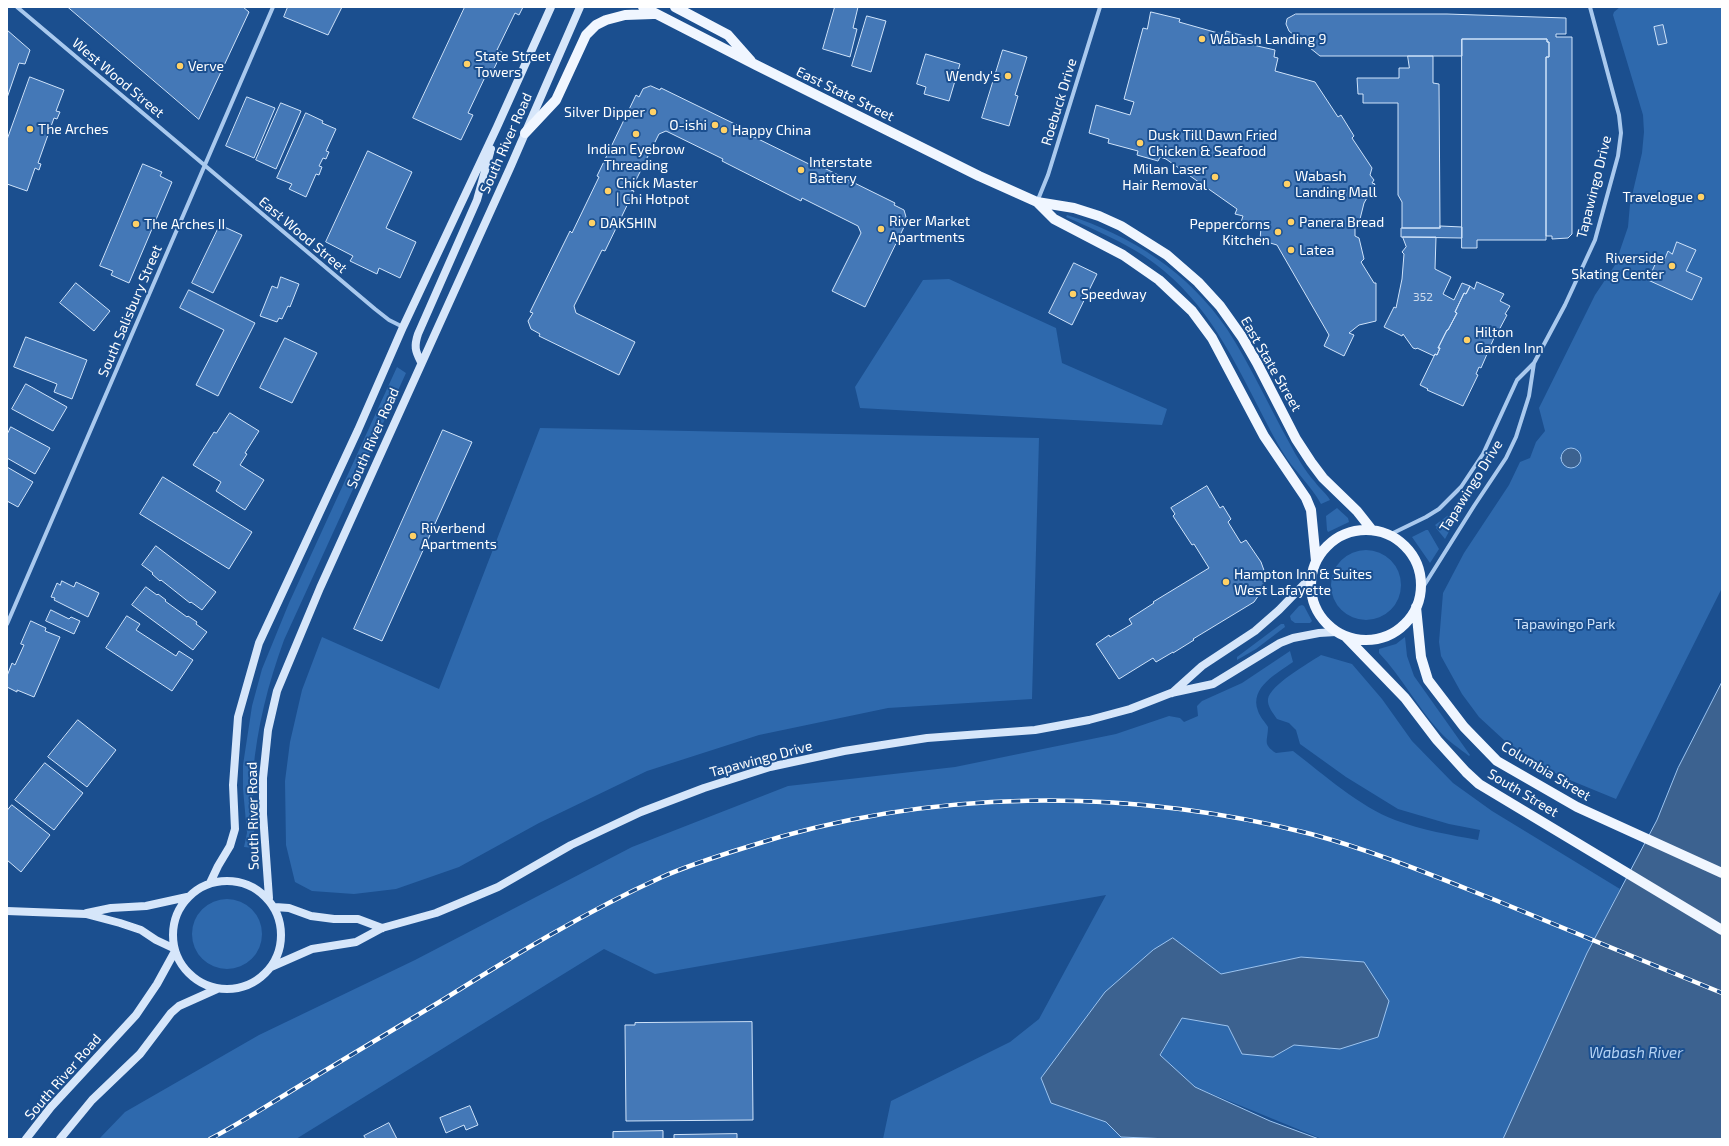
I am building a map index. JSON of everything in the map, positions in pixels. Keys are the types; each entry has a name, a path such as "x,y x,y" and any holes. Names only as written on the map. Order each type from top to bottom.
{"main road":[{"name":"South River Road","path":"210,883 230,846 235,829 233,784 238,718 259,643 551,7"},
{"name":"South River Road","path":"269,898 263,814 263,778 268,730 277,691 320,588 525,133 580,7"},
{"name":"East State Street","path":"643,7 654,14 958,166 1037,202 1074,208 1099,216 1121,226 1168,255 1198,282 1220,306 1242,337 1311,462 1323,478 1357,511 1372,530"},
{"path":"674,7 728,35 756,65"},
{"path":"525,133 556,100 586,35 606,20 625,15 654,14"},
{"path":"421,362 415,351 415,343 477,200 497,127"},
{"name":"East State Street","path":"1037,202 1054,219 1123,255 1159,280 1192,311 1212,338 1264,436 1306,498 1311,510 1316,561"},
{"path":"1372,530 1390,535 1404,545 1414,558 1420,575 1420,592 1416,607 1407,623 1395,632 1382,638 1366,640 1341,634 1323,619 1315,606 1311,592 1311,577 1316,561 1326,547 1339,536 1355,531 1372,530"},
{"name":"Tapawingo Drive","path":"1171,693 1202,666 1255,631 1279,610 1311,577"},
{"name":"Columbia Street","path":"1416,607 1421,657 1428,680 1464,727 1497,761 1577,807 1722,872"},
{"name":"Tapawingo Drive","path":"271,967 312,949 356,942 382,928 436,914 498,886 571,845 641,812 704,788 770,767 844,751 919,739 1035,730 1081,722 1130,709 1171,693 1213,684 1280,643 1293,638 1319,633 1341,634"},
{"name":"South Street","path":"1341,634 1405,698 1437,740 1479,784 1722,930"},
{"path":"7,911 86,914 120,922 141,930 173,950 185,970 199,981 217,988 232,989 247,985 260,978 271,967 278,952 280,937 279,922 275,907 269,898 257,889 243,882 227,880 210,883 196,889 187,897 177,914 173,931 173,950"},
{"path":"86,914 111,908 146,906 187,897"},
{"path":"275,907 288,908 311,916 334,919 358,919 382,928"},
{"name":"South River Road","path":"26,1139 51,1107 136,1015 157,984 173,950"},
{"path":"60,1139 92,1100 140,1054 171,1013 179,1006 217,988"}],"street":[{"name":"West Wood Street","path":"17,7 204,166"},
{"name":"South Salisbury Street","path":"7,624 273,7"},
{"name":"Roebuck Drive","path":"1037,202 1048,175 1100,7"},
{"name":"Tapawingo Drive","path":"1390,535 1439,509 1461,487 1483,454 1517,380 1534,363 1565,305 1595,240 1618,156 1621,133 1619,115 1590,7"},
{"name":"East Wood Street","path":"204,166 389,320 403,327"},
{"name":"Tapawingo Drive","path":"1420,592 1506,458 1516,437 1529,396 1534,363"}],"green space":[{"name":"Tapawingo Park","path":"1620,7 1722,7 1722,588 1616,799 1560,776 1505,741 1479,717 1462,694 1441,656 1439,642 1443,593 1464,553 1509,485 1520,462 1530,458 1536,442 1545,431 1539,408 1595,295 1615,265 1628,227 1630,204 1642,153 1644,132 1643,115 1613,15 1614,12"},
{"path":"1067,215 1114,233 1136,245 1157,258 1195,290 1212,309 1236,343 1298,459 1330,500 1321,504 1312,490 1286,458 1238,367 1206,316 1186,292 1163,270 1136,251 1110,237 1066,217"},
{"path":"949,279 1056,328 1062,363 1167,409 1162,425 860,408 855,387 923,280"},
{"path":"397,367 406,373 284,640 273,673 260,723 253,774 255,848 244,847 247,833 243,789 243,765 252,706 262,669 289,603"},
{"path":"540,428 1039,438 1032,699 888,708 759,735 647,771 539,823 459,867 396,889 354,894 312,891 295,882 286,845 285,781 290,742 302,690 322,637 439,689"},
{"path":"1468,493 1469,494 1445,539 1435,525 1454,511"},
{"path":"1337,508 1348,518 1349,522 1328,532 1326,516"},
{"path":"1428,530 1439,549 1430,563 1412,537"},
{"path":"1366,550 1379,553 1391,560 1398,572 1401,585 1398,598 1391,610 1379,617 1366,620 1353,617 1341,610 1334,598 1331,585 1334,572 1341,560 1353,553"},
{"path":"1302,605 1312,621 1310,623 1295,623 1291,620 1290,616 1299,606"},
{"path":"1281,624 1284,624 1285,627 1256,649 1237,660 1237,657"},
{"path":"1405,637 1407,656 1414,676 1470,755 1469,756 1440,732 1379,653 1379,649 1396,644"},
{"path":"1290,651 1293,662 1266,682 1261,688 1256,702 1258,711 1268,727 1267,745 1276,753 1293,751 1355,799 1395,820 1405,824 1478,840 1480,830 1449,824 1398,809 1346,777 1300,744 1296,730 1289,723 1277,719 1268,704 1270,693 1275,687 1321,655 1352,664 1382,699 1412,741 1453,783 1492,811 1620,889 1587,953 1503,1139 1322,1139 1195,1087 1160,1056 1182,1018 1228,1026 1242,1053 1273,1057 1294,1045 1340,1049 1301,957 1221,974 1173,938 1051,1103 1106,1122 1121,1137 1170,1139 883,1139 891,1101 1010,1042 1039,1019 1106,895 655,974 604,949 296,1139 99,1139 125,1112 259,1035 415,960 632,847 788,786 955,767 1116,734 1169,716 1180,718 1184,722 1198,716 1197,706 1202,701 1242,683"},
{"path":"227,899 240,902 252,909 259,921 262,934 259,947 252,959 240,966 227,969 214,966 202,959 195,947 192,934 195,921 202,909 214,902"}],"water":[{"path":"1567,448 1575,448 1581,454 1581,462 1575,468 1567,468 1561,462 1561,454"},
{"name":"Wabash River","path":"1722,682 1722,1139 1503,1139 1587,953 1657,820 1678,768"},
{"path":"1173,938 1221,974 1301,957 1364,962 1389,1001 1378,1037 1340,1049 1294,1045 1273,1057 1242,1054 1228,1026 1182,1018 1160,1055 1195,1087 1270,1121 1319,1139 1170,1139 1121,1137 1106,1122 1051,1103 1041,1078 1105,992 1153,950"}],"building":[{"name":"Verve","path":"68,7 243,7 249,12 199,119"},
{"path":"288,7 342,7 328,35 284,17"},
{"name":"State Street Towers","path":"465,7 523,7 519,15 515,13 497,50 502,52 490,77 486,75 468,113 473,115 461,140 413,118"},
{"path":"835,7 858,7 853,28 857,29 850,57 823,49"},
{"name":"Wabash Landing Mall","path":"1151,12 1180,19 1179,22 1225,35 1226,31 1255,39 1253,45 1275,50 1274,57 1278,58 1275,71 1315,82 1338,117 1341,115 1354,136 1352,138 1372,168 1370,175 1374,180 1372,183 1375,184 1364,203 1359,223 1356,221 1355,236 1359,238 1364,259 1361,262 1374,283 1376,283 1376,321 1359,325 1349,333 1354,335 1344,356 1324,346 1329,335 1277,245 1260,240 1261,227 1241,222 1243,216 1235,214 1237,209 1166,159 1160,157 1158,161 1137,155 1138,151 1108,143 1109,139 1089,133 1096,105 1130,115 1134,102 1124,99 1143,28 1147,29"},
{"path":"1296,14 1447,14 1566,18 1566,34 1556,34 1556,37 1572,37 1572,234 1568,238 1552,239 1552,236 1546,236 1546,57 1549,57 1549,42 1547,42 1547,39 1462,39 1462,56 1320,56 1289,31 1286,24 1287,19"},
{"path":"867,16 886,21 871,72 852,66"},
{"path":"1663,25 1667,43 1658,45 1654,27"},
{"path":"7,30 30,50 25,64 19,63 7,98"},
{"path":"1462,39 1547,39 1547,42 1549,42 1549,57 1546,57 1546,240 1477,240 1477,248 1462,248"},
{"name":"Wendy's","path":"1003,50 1027,57 1015,95 1018,96 1009,126 982,118"},
{"path":"926,54 960,64 949,101 924,94 926,87 917,84"},
{"name":"Wabash Landing Mall","path":"1408,56 1433,56 1433,83 1439,84 1440,228 1402,228 1402,202 1398,195 1398,103 1363,103 1363,94 1358,94 1357,78 1399,78 1399,68 1409,68"},
{"name":"The Arches","path":"30,77 64,90 56,111 60,112 57,119 54,118 38,163 41,164 39,170 35,168 27,191 7,184 7,140"},
{"name":"River Market Apartments","path":"651,86 660,90 661,88 741,127 740,130 815,167 816,164 895,203 894,205 904,210 906,217 902,226 904,227 865,307 832,291 861,233 858,226 802,198 801,201 722,161 723,159 666,131 659,134 631,190 634,191 605,251 602,250 574,306 576,313 635,342 619,375 539,336 540,334 531,329 528,321 533,313 530,312 570,231 572,233 599,177 597,176 636,95 639,97 643,89"},
{"path":"247,97 275,108 254,158 226,146"},
{"path":"281,103 301,111 276,169 256,160"},
{"path":"306,113 323,121 322,123 336,129 326,151 329,152 326,159 323,158 319,166 322,167 319,175 316,174 306,197 289,189 292,184 277,178"},
{"path":"368,151 412,172 386,228 416,242 400,278 379,268 377,274 350,261 353,256 326,242"},
{"name":"The Arches II","path":"143,164 162,172 160,176 172,182 129,283 111,275 113,271 100,266"},
{"path":"220,225 242,235 213,293 192,283"},
{"path":"1440,226 1462,227 1462,238 1401,237 1401,228 1440,228"},
{"path":"1403,237 1436,237 1435,269 1451,277 1443,294 1454,300 1462,283 1470,286 1466,294 1464,293 1455,312 1457,313 1438,348 1440,348 1437,355 1435,354 1434,356 1417,348 1413,348 1403,334 1402,336 1384,327 1394,307 1396,308 1402,279 1404,254 1402,252 1406,247"},
{"name":"Riverside Skating Center","path":"1677,242 1696,250 1686,271 1702,278 1692,300 1648,280 1658,258 1664,261 1668,251 1672,254"},
{"name":"Speedway","path":"1074,263 1097,274 1072,325 1049,313"},
{"path":"281,277 299,284 290,307 288,306 282,319 279,318 277,322 260,316 272,286 277,288"},
{"name":"Hilton Garden Inn","path":"1477,282 1504,294 1500,301 1510,306 1481,368 1479,367 1476,374 1478,375 1463,406 1427,390 1428,389 1420,385 1435,354 1437,355 1440,348 1438,348 1457,313 1455,312 1464,293 1466,294 1470,286 1474,289"},
{"path":"76,283 110,311 94,331 60,303"},
{"path":"189,290 255,323 218,396 196,385 224,330 180,308"},
{"path":"26,337 87,360 72,399 54,392 57,384 14,367"},
{"path":"285,338 317,353 292,403 260,388"},
{"path":"26,384 67,407 53,431 12,409"},
{"path":"230,413 259,431 245,453 247,454 240,465 264,480 245,510 216,491 221,482 193,465 214,432 216,433"},
{"path":"11,427 50,448 35,474 7,458 7,435"},
{"name":"Riverbend Apartments","path":"443,430 472,442 382,641 354,629"},
{"path":"7,467 33,482 18,507 7,501"},
{"path":"163,477 252,532 229,569 140,514"},
{"name":"Hampton Inn & Suites West Lafayette","path":"1207,486 1220,508 1223,506 1231,519 1228,522 1241,543 1246,540 1261,562 1266,576 1263,589 1254,602 1193,639 1194,640 1156,662 1153,658 1119,679 1096,644 1109,635 1110,637 1132,624 1129,619 1154,603 1153,602 1209,568 1194,544 1192,545 1173,516 1175,514 1171,508"},
{"path":"156,546 216,592 202,610 191,602 190,603 161,580 160,581 152,574 153,573 142,565"},
{"path":"62,581 74,587 76,582 99,593 88,617 54,600 55,598 51,597 57,583 60,585"},
{"path":"146,587 157,595 158,594 187,617 188,616 197,622 196,624 207,632 193,650 132,605"},
{"path":"51,610 69,619 71,617 80,621 74,634 46,621"},
{"path":"127,616 140,624 136,630 176,656 179,651 193,660 172,691 106,648"},
{"path":"31,621 46,628 45,631 60,637 34,697 17,690 17,692 7,687 7,676 12,663 15,665 24,645 21,644"},
{"path":"78,720 116,750 87,787 48,757"},
{"path":"45,763 83,793 54,830 15,800"},
{"path":"12,805 50,835 21,872 7,860 7,811"},
{"path":"752,1022 753,1120 626,1121 625,1025 635,1025 635,1023"},
{"path":"470,1106 478,1125 466,1130 464,1125 446,1133 440,1118"},
{"path":"389,1123 397,1139 366,1139 364,1136"},
{"path":"663,1131 663,1139 613,1139 613,1132"},
{"path":"737,1134 737,1139 674,1139 674,1135"}],"railway":[{"path":"210,1139 245,1120 550,935 605,905 662,877 725,854 816,828 886,813 956,805 1028,801 1099,802 1170,808 1241,819 1311,834 1358,848 1427,873 1722,993"}],"place":[{"name":"Wabash Landing 9","path":"1202,39"},
{"name":"State Street Towers","path":"467,64"},
{"name":"Verve","path":"180,66"},
{"name":"Wendy's","path":"1008,76"},
{"name":"Silver Dipper","path":"653,112"},
{"name":"O-ishi","path":"715,125"},
{"name":"The Arches","path":"30,129"},
{"name":"Happy China","path":"724,130"},
{"name":"Indian Eyebrow Threading","path":"636,134"},
{"name":"Dusk Till Dawn Fried Chicken & Seafood","path":"1140,143"},
{"name":"Interstate Battery","path":"801,170"},
{"name":"Milan Laser Hair Removal","path":"1215,177"},
{"name":"Wabash Landing Mall","path":"1287,184"},
{"name":"Chick Master | Chi Hotpot","path":"608,191"},
{"name":"Travelogue","path":"1701,197"},
{"name":"Panera Bread","path":"1291,222"},
{"name":"DAKSHIN","path":"592,223"},
{"name":"The Arches II","path":"136,224"},
{"name":"River Market Apartments","path":"881,229"},
{"name":"Peppercorns Kitchen","path":"1278,232"},
{"name":"Latea","path":"1291,250"},
{"name":"Riverside Skating Center","path":"1672,266"},
{"name":"Speedway","path":"1073,294"},
{"name":"Hilton Garden Inn","path":"1467,340"},
{"name":"Riverbend Apartments","path":"413,536"},
{"name":"Hampton Inn & Suites West Lafayette","path":"1226,582"}]}
